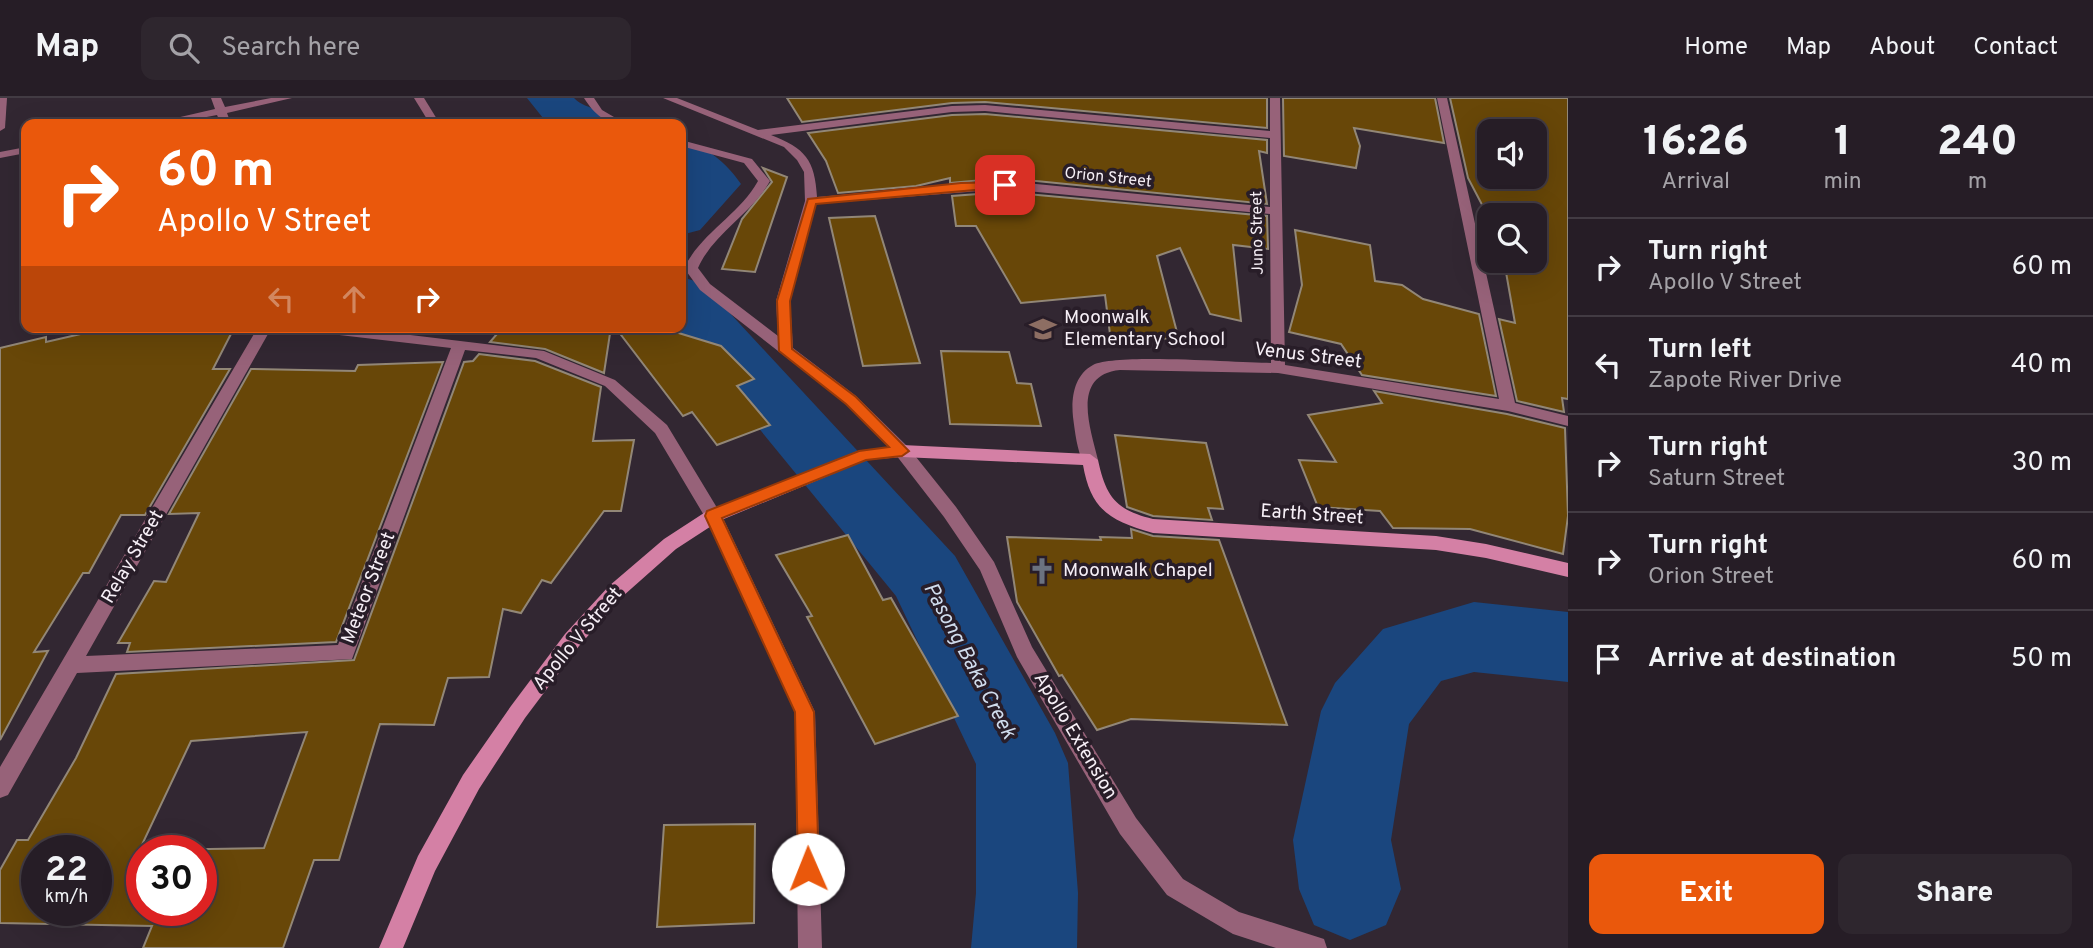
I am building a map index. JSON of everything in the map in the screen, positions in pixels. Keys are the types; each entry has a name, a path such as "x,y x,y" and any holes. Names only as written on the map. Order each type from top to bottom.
{"street":[{"path":"0,128 2,98"},
{"path":"216,98 224,119"},
{"path":"180,119 287,98"},
{"path":"419,98 432,119"},
{"path":"589,98 598,112 611,119"},
{"path":"668,98 788,145 802,158 810,172 811,201 783,301 786,351"},
{"name":"Juno Street","path":"1275,98 1278,368"},
{"path":"1442,98 1508,406"},
{"path":"757,133 952,109 985,108 1275,135"},
{"name":"Apollo Extension","path":"686,144 748,161 764,181 757,198 697,249 691,268 705,287 851,400 902,451 950,512 988,567 1024,650 1128,826 1175,887 1233,922 1315,948"},
{"path":"0,155 21,151"},
{"name":"Orion Street","path":"811,201 1005,185 1275,211"},
{"name":"Relay Street","path":"0,788 262,333"},
{"path":"357,333 539,354 610,383 661,429 713,516 805,712 810,948"},
{"name":"Meteor Street","path":"71,665 345,653 460,345"},
{"name":"Venus Street","path":"1090,460 1080,405 1082,389 1087,376 1099,368 1120,365 1278,368 1508,406 1568,421"},
{"name":"Apollo V Street","path":"391,948 439,841 471,782 518,712 572,640 616,591 670,544 713,516 864,455 902,451 1090,460"},
{"name":"Earth Street","path":"1090,460 1099,497 1110,510 1143,524 1436,543 1486,551 1568,570"}],"building":[{"path":"787,98 1267,98 1267,128 985,102 952,103 802,122"},
{"path":"1283,98 1435,98 1444,143 1354,128 1360,146 1356,168 1284,156"},
{"path":"1450,98 1568,98 1568,399 1562,398 1564,412 1517,401 1499,319 1515,323 1506,273 1547,273 1547,203 1481,203 1468,178"},
{"path":"985,114 1267,140 1267,153 1259,151 1267,204 1005,178 950,183 950,178 916,186 838,193 826,161 808,133 952,115"},
{"path":"763,168 787,177 755,272 722,269 742,219 772,182"},
{"path":"1005,192 1267,216 1268,249 1233,245 1241,321 1210,314 1180,248 1157,256 1179,340 1110,334 1105,295 1021,303 976,226 956,226 952,196"},
{"path":"875,216 920,363 863,366 829,218"},
{"path":"1295,230 1370,245 1375,281 1402,285 1423,299 1479,314 1496,396 1362,375 1341,344 1289,332 1302,285"},
{"path":"85,333 231,333 213,369 230,369 145,515 121,515 89,573 83,573 34,652 48,651 0,740 0,348 46,337 46,342"},
{"path":"498,333 610,333 604,373 545,349 490,342"},
{"path":"620,333 679,333 721,346 754,379 737,386 770,425 717,445 692,412 683,416"},
{"path":"941,351 1009,352 1017,383 1031,384 1041,426 950,424"},
{"path":"479,354 535,361 601,387 593,441 634,440 621,511 604,511 551,583 542,580 521,613 503,609 489,677 448,678 434,725 380,724 339,860 314,860 283,948 143,948 152,926 217,926 217,849 264,848 307,732 191,741 147,835 126,835 126,925 112,925 112,835 31,835 76,758 116,674 354,660 464,362 473,361"},
{"path":"443,362 336,642 127,652 130,643 118,643 154,581 166,582 199,513 169,514 251,369 355,371 358,365"},
{"path":"1374,391 1507,414 1565,428 1568,516 1563,554 1470,529 1393,528 1380,511 1318,507 1299,460 1336,462 1308,415 1382,403"},
{"path":"1115,435 1206,443 1223,509 1208,508 1212,520 1153,516 1127,507"},
{"path":"1131,529 1153,536 1219,540 1287,725 1131,719 1097,730 1062,675 1059,676 1017,602 1007,537 1101,540 1100,537 1132,538"},
{"path":"848,535 883,600 891,598 958,716 875,744 807,617 812,616 776,555"},
{"path":"755,824 754,923 657,927 664,825"},
{"path":"17,840 21,840 21,923 0,923 0,870"}],"waterway":[{"name":"Pasong Baka Creek","path":"549,98 563,113 580,119"},
{"name":"Pasong Baka Creek","path":"686,156 716,184 686,214"},
{"name":"Pasong Baka Creek","path":"686,301 927,578 1022,763 1027,893 1024,948"},
{"name":"Pasong Baka Creek","path":"1350,889 1342,840 1366,711 1413,654 1474,637 1568,647"}],"place":[{"name":"Moonwalk Elementary School","path":"1043,329"},
{"name":"Moonwalk Chapel","path":"1042,571"}],"route":[{"path":"808,869 805,712 713,516 864,455 902,451 851,400 786,351 783,301 811,201 1005,185"}]}
